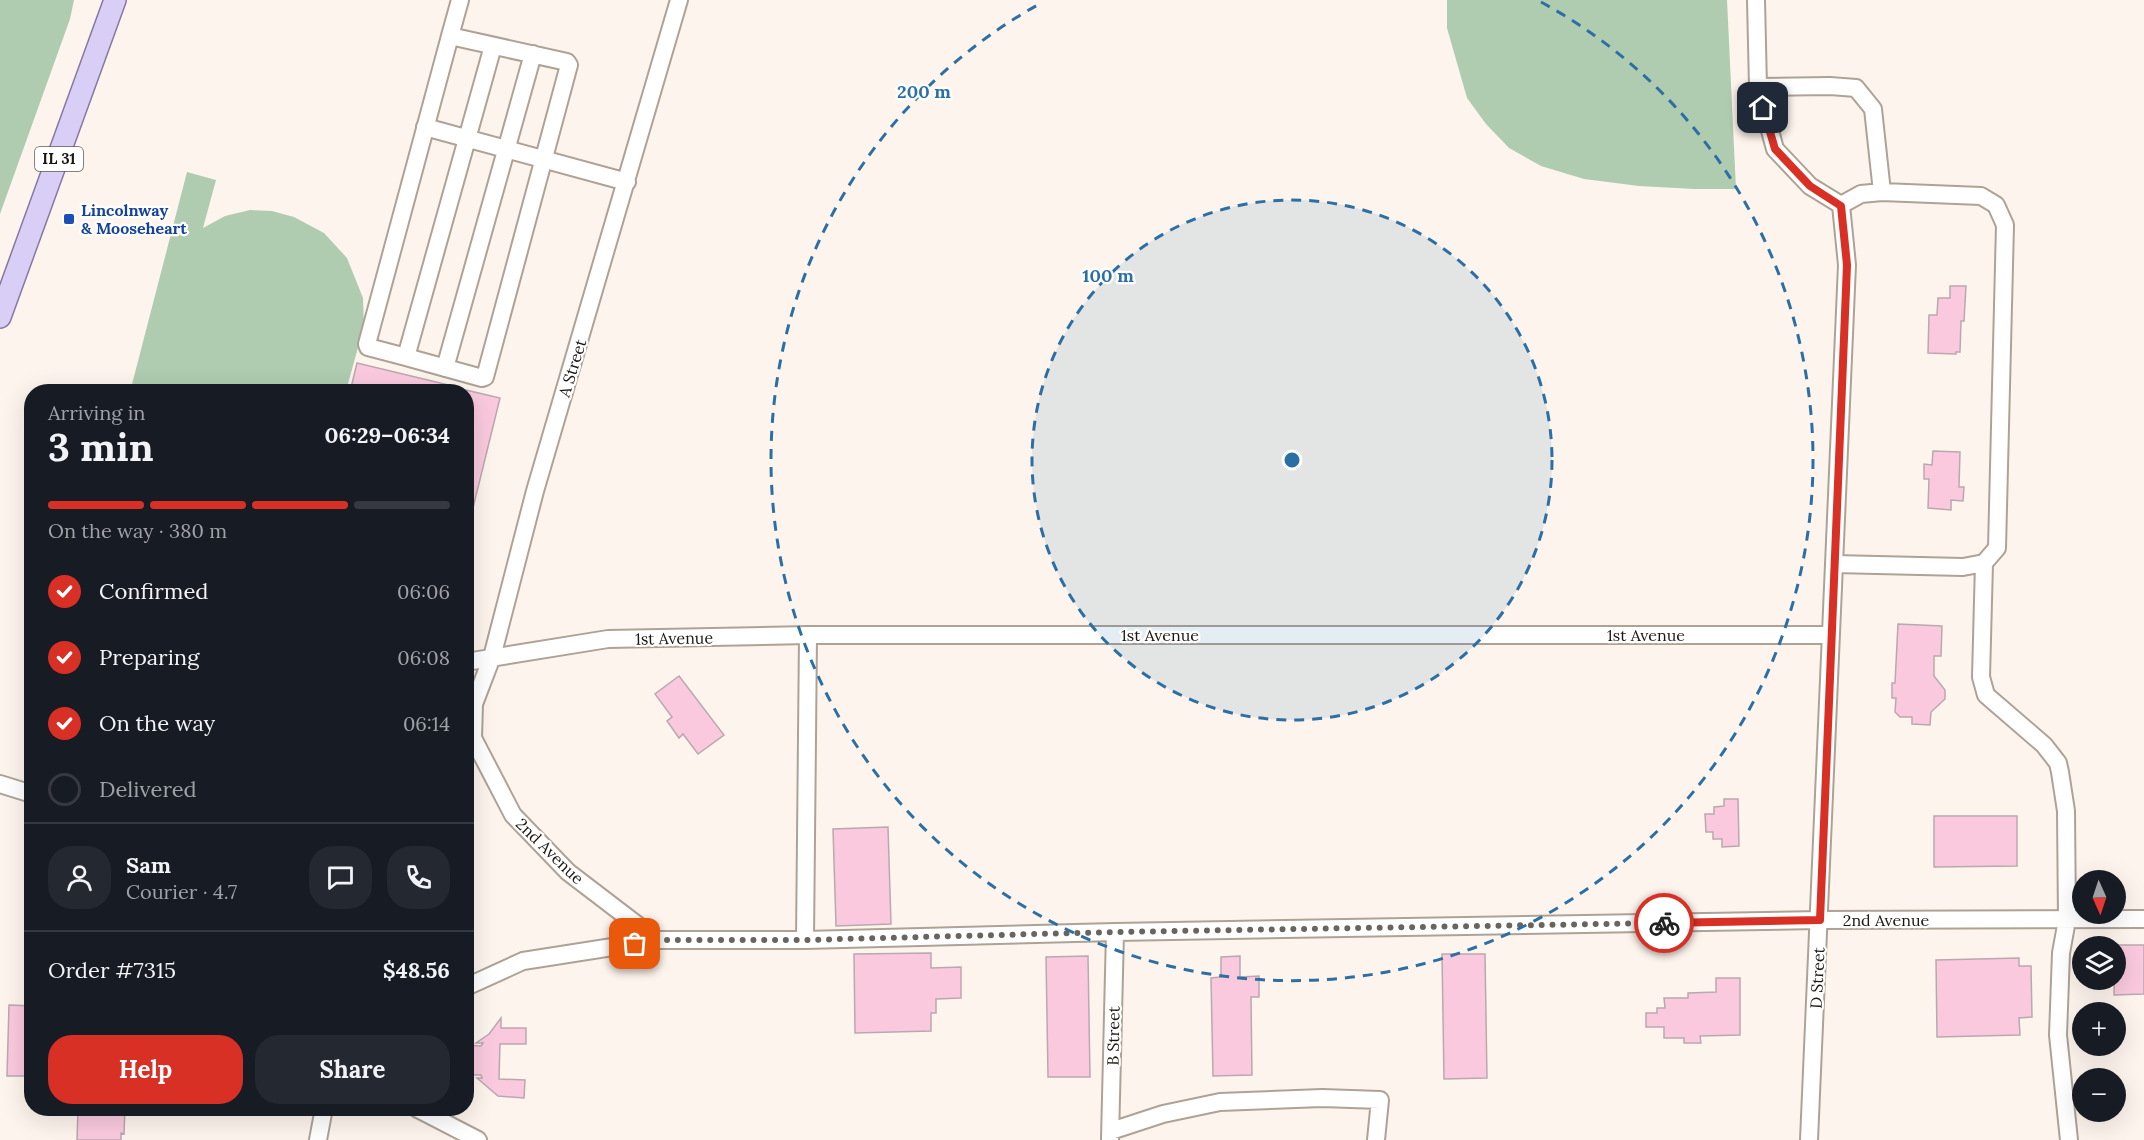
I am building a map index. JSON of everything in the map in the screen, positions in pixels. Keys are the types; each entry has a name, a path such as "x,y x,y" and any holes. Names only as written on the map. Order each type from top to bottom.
{"main road":[{"name":"IL 31","path":"0,317 115,0"}],"street":[{"path":"450,36 567,62 569,65 485,377 482,378 368,347 367,344 425,127 450,36 460,0"},
{"name":"A Street","path":"474,704 492,657 535,491 680,0"},
{"path":"1756,0 1758,87 1775,149 1810,186 1841,206 1861,194 1882,192 1981,196 1996,205 2005,225 1997,548 1984,562 1963,567 1834,564"},
{"path":"406,357 493,46"},
{"path":"445,368 533,54"},
{"path":"1758,87 1856,88 1874,109 1882,192"},
{"path":"425,127 627,182"},
{"name":"D Street","path":"1809,1140 1847,265 1841,206"},
{"path":"1984,562 1981,677 1986,694 2044,745 2058,763 2066,811 2067,920 2061,953 2058,1035 2069,1140"},
{"path":"805,940 808,635"},
{"name":"1st Avenue","path":"474,660 608,639 808,635 1830,635"},
{"name":"2nd Avenue","path":"474,740 513,815 567,872 657,940"},
{"path":"0,784 24,792"},
{"name":"2nd Avenue","path":"474,983 523,961 657,940 805,940 1115,932 1820,920 2144,919"},
{"name":"B Street","path":"1110,1135 1115,932"},
{"path":"1110,1135 1163,1114 1220,1102 1322,1098 1380,1100 1376,1140"},
{"path":"318,1140 322,1116"},
{"path":"432,1116 478,1140"}],"green space":[{"path":"0,0 74,0 70,19 0,214"},
{"path":"1447,0 1727,0 1736,189 1639,186 1584,179 1541,166 1509,148 1486,124 1467,98 1447,28"},
{"path":"187,172 216,180 203,228 225,216 250,210 272,211 294,217 324,233 347,258 363,298 364,326 348,384 132,384"}],"building":[{"path":"1950,286 1966,286 1964,321 1961,321 1960,352 1956,354 1928,353 1929,315 1937,315 1938,298 1950,298"},
{"path":"357,363 445,384 352,384"},
{"path":"474,392 500,398 474,504"},
{"path":"1933,451 1960,452 1959,487 1964,487 1963,501 1951,500 1951,510 1928,508 1929,479 1924,479 1924,464 1932,465"},
{"path":"1898,624 1942,626 1941,656 1934,656 1934,676 1945,690 1945,699 1931,712 1930,725 1912,724 1912,717 1900,717 1895,712 1896,698 1892,698 1892,683 1895,683"},
{"path":"679,676 724,735 698,754 683,734 679,738 667,721 672,717 655,694"},
{"path":"1724,799 1738,799 1739,846 1722,847 1722,839 1713,839 1713,832 1706,832 1705,814 1714,814 1714,807 1724,806"},
{"path":"1934,816 2017,816 2017,866 1934,867"},
{"path":"888,827 891,924 836,926 833,829"},
{"path":"2126,945 2144,945 2144,994 2114,995 2114,990 2126,990"},
{"path":"931,953 931,968 961,967 961,998 936,999 936,1013 931,1013 931,1031 855,1033 854,954"},
{"path":"1442,954 1485,954 1487,1078 1444,1079"},
{"path":"1088,956 1090,1077 1048,1077 1046,957"},
{"path":"1240,956 1240,977 1259,976 1259,997 1251,997 1252,1075 1213,1076 1211,978 1221,977 1221,957"},
{"path":"2019,958 2019,966 2031,966 2032,1017 2019,1018 2020,1035 1937,1037 1936,960"},
{"path":"1716,978 1740,978 1740,1035 1700,1036 1701,1043 1684,1043 1684,1038 1664,1038 1664,1027 1646,1027 1646,1013 1657,1013 1657,1008 1665,1008 1664,998 1688,998 1688,993 1716,992"},
{"path":"9,1005 24,1006 24,1076 7,1076"},
{"path":"501,1018 501,1028 526,1028 526,1044 500,1044 499,1079 525,1080 524,1098 498,1096 477,1078 482,1078 481,1075 474,1075 474,1046 481,1046 483,1043 476,1043 489,1034"},
{"path":"78,1116 125,1116 124,1134 121,1133 121,1140 77,1140"}],"way so far":[{"path":"635,944 657,940 805,940 1115,932 1664,923"}],"place":[{"name":"Lincolnway & Mooseheart","path":"69,219"}],"route":[{"path":"1664,923 1820,920 1847,265 1841,206 1810,186 1775,149 1763,108"}]}
